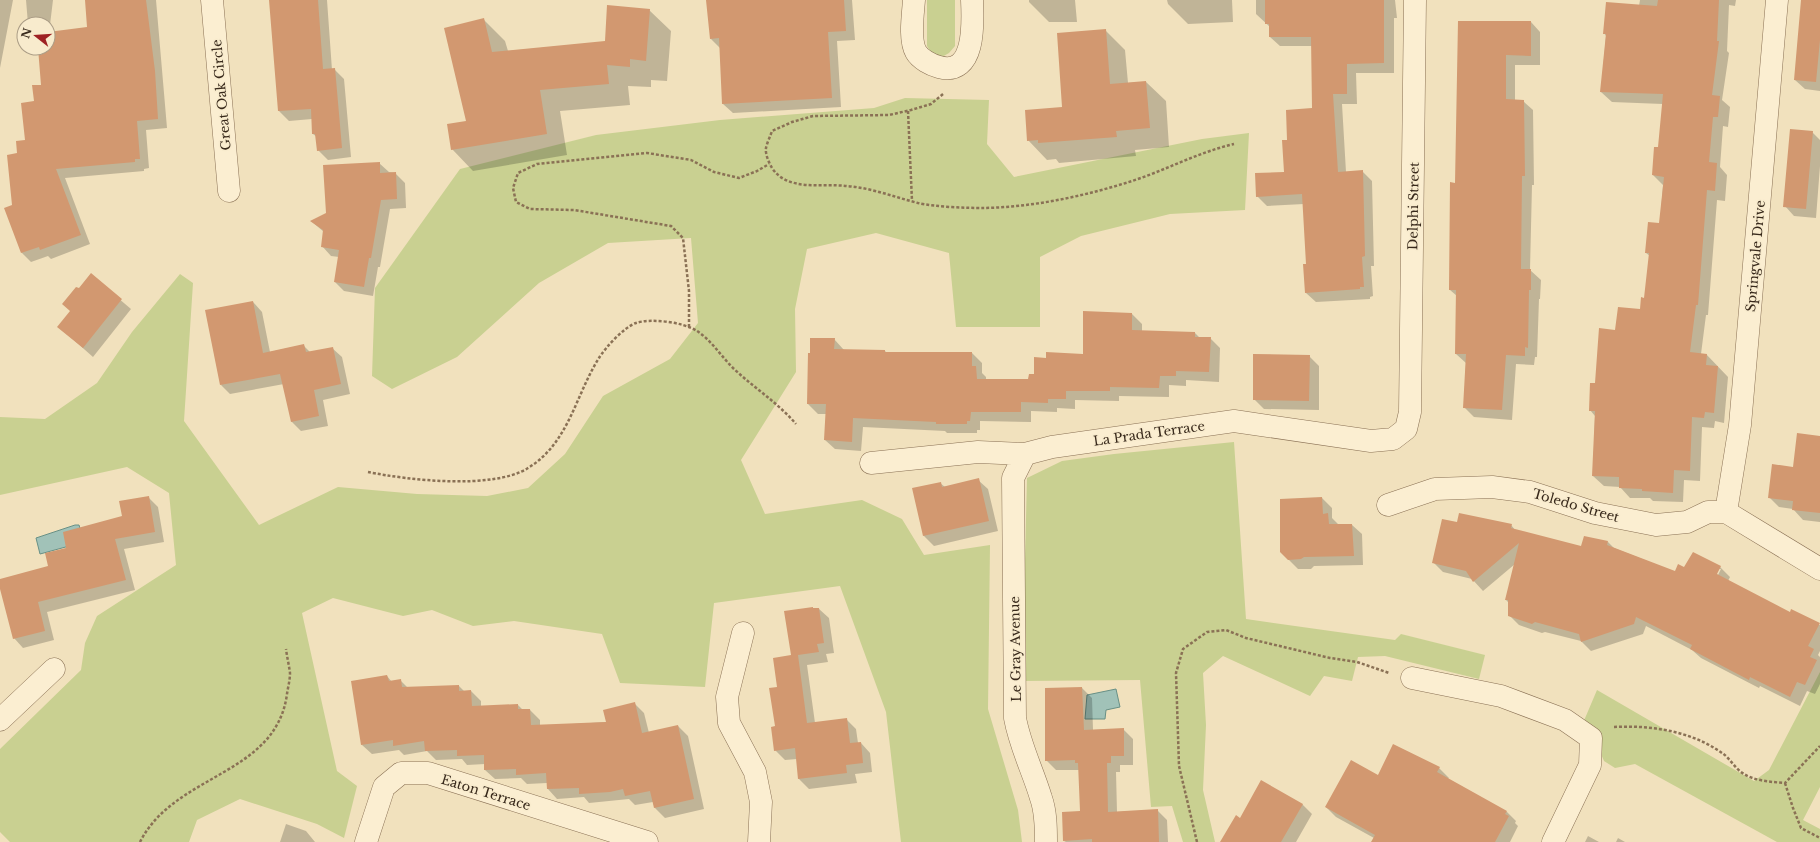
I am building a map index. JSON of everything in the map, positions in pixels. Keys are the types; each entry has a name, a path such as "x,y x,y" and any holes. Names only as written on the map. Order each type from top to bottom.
{"street":[{"name":"Great Oak Circle","path":"212,0 229,191"},
{"path":"914,0 912,35 916,52 931,65 945,69 958,66 967,56 973,31 972,0"},
{"name":"Delphi Street","path":"1410,412 1415,0"},
{"name":"Springvale Drive","path":"1726,512 1740,425 1777,0"},
{"name":"La Prada Terrace","path":"871,463 978,452 1025,454 1052,447 1234,421 1371,441 1393,439 1406,429 1410,412"},
{"name":"Le Gray Avenue","path":"1025,454 1013,478 1015,718 1018,735 1042,800 1046,825 1046,842"},
{"name":"Toledo Street","path":"1388,505 1435,489 1492,486 1530,492 1594,513 1656,525 1687,522 1708,512 1726,512"},
{"path":"1726,512 1820,569"},
{"path":"743,633 727,697 729,723 755,772 761,802 759,842"},
{"path":"0,720 54,669"},
{"path":"1412,678 1501,696 1565,720 1592,738 1590,765 1553,842"},
{"name":"Eaton Terrace","path":"366,842 384,788 401,773 428,773 647,842"}],"path":[{"path":"945,69 947,91 931,104 889,115 813,116 792,122 772,131 766,149 769,164 777,175 785,181 795,184 849,186 871,190 919,204 984,208 1052,201 1133,180 1216,148 1234,144"},
{"path":"908,111 912,201"},
{"path":"689,327 689,291 683,238 671,226 574,210 530,209 516,202 513,188 518,173 537,164 647,153 691,160 714,172 739,178 757,171 769,164"},
{"path":"368,472 436,481 506,477 528,469 547,455 562,436 574,407 599,358 617,336 635,323 680,323 698,331 733,368 784,410 796,424"},
{"path":"1197,842 1178,766 1176,673 1183,649 1207,632 1226,630 1246,638 1330,658 1357,662 1387,673 1412,678"},
{"path":"140,842 146,830 166,808 189,791 242,762 265,743 281,720 286,701 290,675 286,649"},
{"path":"1592,738 1610,727 1632,726 1665,730 1696,738 1722,753 1744,774 1765,780 1785,783"},
{"path":"1785,783 1820,746"},
{"path":"1785,783 1793,808 1802,828 1820,838"}],"green space":[{"path":"927,0 955,0 955,46 949,53 940,58 933,56 927,46"},
{"path":"905,98 989,100 987,144 1014,177 1202,139 1249,133 1245,210 1170,214 1081,236 1040,257 1040,327 956,327 949,253 876,233 807,249 795,309 796,372 741,460 765,514 862,500 902,519 924,555 990,545 988,709 1018,810 1022,842 901,842 886,712 840,586 714,603 705,687 620,683 602,634 514,621 473,626 432,610 403,616 333,598 302,613 337,771 357,786 344,838 317,824 240,799 197,820 189,842 10,842 0,832 0,749 81,670 85,643 97,616 176,565 169,493 127,467 0,495 0,417 45,419 97,383 132,332 180,274 193,283 184,421 259,525 338,487 417,494 487,496 528,488 565,454 603,396 670,359 698,323 691,238 608,243 539,283 457,357 392,389 372,376 375,288 460,169 596,135 720,120 874,108"},
{"path":"1234,442 1246,619 1395,640 1401,634 1485,655 1479,679 1385,656 1358,657 1352,681 1324,676 1310,696 1223,656 1203,673 1206,725 1203,790 1215,842 1183,842 1172,806 1151,807 1140,680 1022,681 1027,478 1062,461 1114,454"},
{"path":"1820,672 1820,787 1803,820 1820,829 1820,842 1777,842 1635,764 1615,768 1604,761 1595,740 1583,723 1597,690 1754,781 1769,770"}],"water":[{"path":"79,525 84,542 40,554 36,538"},
{"path":"1116,689 1120,707 1106,710 1105,719 1085,719 1087,695"}],"building":[{"path":"85,0 146,0 155,71 158,119 137,121 140,159 135,159 135,162 56,169 81,235 40,250 39,247 21,253 4,208 12,205 7,155 17,153 16,141 25,140 21,103 34,101 32,85 41,85 39,56 56,56 56,31 87,27"},
{"path":"269,0 318,0 323,69 335,68 342,148 317,151 315,134 312,134 311,109 278,111"},
{"path":"706,0 844,0 846,31 828,32 832,98 722,104 719,38 710,39"},
{"path":"1265,0 1384,0 1384,63 1347,64 1347,94 1333,94 1338,172 1363,170 1365,256 1362,257 1364,287 1360,287 1360,289 1305,293 1303,264 1306,264 1302,194 1256,197 1255,173 1284,172 1282,140 1287,140 1286,110 1312,108 1311,37 1269,37 1269,24 1265,24"},
{"path":"1658,0 1719,0 1717,41 1719,41 1712,95 1720,96 1718,117 1713,117 1709,162 1717,163 1715,191 1707,190 1698,305 1696,305 1690,352 1707,354 1706,365 1718,366 1714,413 1705,412 1704,418 1692,417 1690,471 1674,470 1673,493 1619,488 1619,477 1592,476 1595,411 1589,411 1590,383 1595,383 1599,328 1615,330 1618,307 1640,309 1641,297 1644,298 1649,253 1645,253 1648,222 1659,223 1664,177 1652,175 1654,147 1658,147 1663,94 1600,92 1606,34 1603,34 1606,2 1657,6"},
{"path":"1801,0 1820,0 1820,40 1816,82 1794,80"},
{"path":"607,5 650,9 646,61 630,59 630,67 607,65 609,84 540,90 547,134 451,150 447,124 466,121 444,28 484,18 492,52 605,41"},
{"path":"1458,21 1531,21 1531,56 1506,55 1506,99 1524,100 1525,176 1522,176 1521,269 1531,269 1531,290 1529,290 1528,348 1525,347 1525,356 1506,355 1502,410 1463,408 1466,354 1455,354 1456,290 1449,290 1450,182 1455,183"},
{"path":"1106,29 1110,84 1146,81 1150,128 1116,131 1117,137 1038,143 1038,140 1027,141 1025,110 1062,107 1057,33"},
{"path":"1790,129 1813,131 1806,209 1783,207"},
{"path":"380,162 380,173 396,172 397,199 381,200 371,258 369,258 364,287 334,282 339,250 321,247 323,230 310,221 326,213 323,165"},
{"path":"91,273 122,299 83,348 57,327 70,311 62,304 76,287 79,288"},
{"path":"253,301 263,353 304,344 306,352 333,347 341,384 314,390 319,416 291,422 280,374 220,385 205,310"},
{"path":"1083,311 1132,313 1132,330 1195,332 1195,337 1211,337 1209,372 1176,371 1176,376 1160,376 1159,388 1110,387 1110,391 1066,391 1066,399 1048,399 1048,403 1021,402 1021,412 971,412 970,421 967,421 967,424 936,424 936,422 853,418 852,442 824,440 826,404 807,404 808,353 810,353 810,338 835,338 834,349 885,350 885,352 972,352 972,366 976,366 977,379 1028,379 1029,374 1034,374 1034,357 1046,358 1046,352 1083,354"},
{"path":"1253,354 1310,355 1309,401 1253,400"},
{"path":"1797,433 1820,436 1820,513 1792,510 1793,501 1768,498 1772,464 1793,467"},
{"path":"979,478 989,521 923,536 912,488 941,482 942,487"},
{"path":"149,496 155,532 115,539 126,580 38,602 45,631 13,639 0,589 0,579 48,566 45,553 66,548 63,532 122,516 119,501"},
{"path":"1322,497 1323,514 1328,513 1329,524 1352,524 1354,556 1304,557 1301,559 1288,560 1280,552 1280,499"},
{"path":"1459,513 1512,524 1511,528 1581,546 1584,536 1608,541 1607,545 1675,571 1678,564 1684,567 1693,552 1721,566 1717,574 1790,612 1791,609 1820,623 1808,646 1814,649 1810,657 1817,660 1805,685 1797,682 1790,697 1750,677 1749,680 1690,649 1692,645 1636,617 1634,624 1581,642 1579,634 1535,622 1532,624 1508,616 1508,600 1505,600 1519,543 1473,582 1466,571 1432,563 1442,519 1457,522"},
{"path":"813,607 819,608 824,643 817,644 819,652 798,655 807,723 847,718 850,743 861,742 863,763 846,765 847,773 798,779 795,748 774,751 771,727 775,726 769,688 777,687 773,658 791,655 784,611"},
{"path":"387,675 389,681 401,679 402,687 459,685 459,691 471,690 472,706 518,704 518,709 530,709 531,725 606,722 603,710 635,702 642,733 678,725 694,799 654,808 650,791 625,796 623,789 610,792 579,794 579,788 547,789 546,773 516,775 516,769 484,770 484,755 457,756 457,750 425,751 424,741 393,746 393,740 361,745 351,681"},
{"path":"1082,687 1084,730 1124,728 1124,756 1111,756 1111,763 1107,763 1108,812 1158,809 1159,842 1092,842 1092,839 1063,841 1062,812 1080,811 1078,763 1075,763 1075,760 1045,761 1045,688"},
{"path":"1393,744 1440,767 1437,772 1507,811 1505,814 1509,816 1495,842 1371,842 1375,835 1325,807 1351,760 1378,775"},
{"path":"1261,780 1303,804 1281,842 1220,842 1236,815 1240,818"}]}
